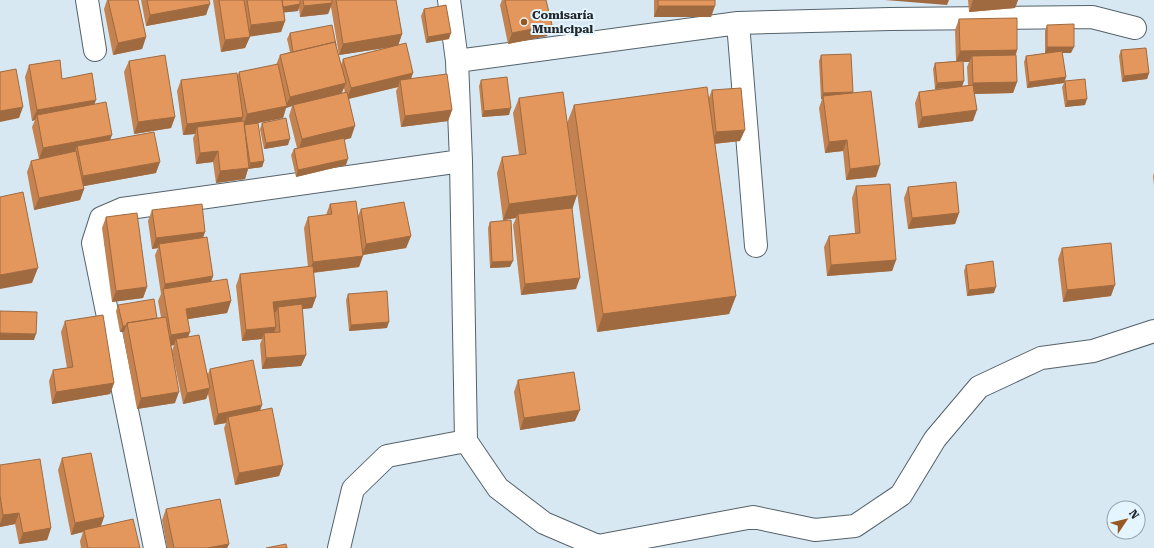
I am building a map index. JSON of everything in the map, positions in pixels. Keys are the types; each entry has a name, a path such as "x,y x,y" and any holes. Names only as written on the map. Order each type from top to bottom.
{"street":[{"path":"87,0 95,50"},
{"path":"450,0 457,61 461,161 466,441 498,488 544,522 598,547 753,517 816,530 855,526 901,495 935,439 979,387 1041,358 1093,351 1154,331"},
{"path":"457,61 738,23 890,19 1092,17 1135,28"},
{"path":"738,23 756,246"},
{"path":"155,548 93,244 101,218 122,209 461,161"},
{"path":"339,548 353,490 387,456 466,441"}],"building":[{"path":"108,0 138,0 146,37 118,43"},
{"path":"147,0 209,0 210,4 150,15"},
{"path":"219,0 244,0 250,37 225,40"},
{"path":"247,0 282,0 285,21 251,25"},
{"path":"282,0 300,0 300,4 283,7"},
{"path":"303,0 332,0 332,3 304,6"},
{"path":"336,0 396,0 402,34 343,44"},
{"path":"505,0 546,0 552,25 512,33"},
{"path":"658,0 715,0 715,6 658,6"},
{"path":"446,5 451,33 428,37 424,9"},
{"path":"1017,18 1017,50 960,51 959,19"},
{"path":"1074,24 1074,47 1047,47 1047,25"},
{"path":"332,25 336,45 335,42 293,52 290,33"},
{"path":"335,42 346,83 290,97 280,55"},
{"path":"406,43 413,73 351,88 343,59"},
{"path":"1146,48 1149,73 1124,76 1121,50"},
{"path":"1062,51 1066,77 1029,82 1026,56"},
{"path":"851,54 853,92 823,93 821,55"},
{"path":"165,55 175,117 138,122 129,61"},
{"path":"1016,55 1017,82 973,83 972,56"},
{"path":"60,60 62,79 92,73 96,100 37,110 29,65"},
{"path":"963,61 964,81 937,83 935,63"},
{"path":"278,64 287,106 247,114 239,72"},
{"path":"16,69 23,107 0,111 0,72"},
{"path":"237,73 243,117 187,124 181,80"},
{"path":"447,74 452,110 405,116 400,80"},
{"path":"507,77 511,108 484,111 481,80"},
{"path":"1085,79 1087,99 1067,101 1065,81"},
{"path":"973,85 977,110 922,117 919,92"},
{"path":"707,87 736,296 603,314 574,105"},
{"path":"741,88 745,130 716,132 712,90"},
{"path":"871,91 880,165 850,169 847,140 829,142 823,96"},
{"path":"347,92 355,126 302,139 293,105"},
{"path":"563,92 577,195 509,204 502,157 526,154 519,98"},
{"path":"106,102 112,135 43,148 37,115"},
{"path":"286,118 290,139 266,143 262,123"},
{"path":"244,121 249,168 220,171 218,151 200,153 197,127"},
{"path":"258,123 264,161 250,163 244,125"},
{"path":"154,132 160,162 83,176 77,146"},
{"path":"344,138 348,159 298,170 294,149"},
{"path":"76,151 84,189 39,198 31,161"},
{"path":"956,182 959,213 912,218 908,187"},
{"path":"890,184 896,260 831,265 829,236 860,233 856,186"},
{"path":"23,192 38,268 0,275 0,197"},
{"path":"356,201 363,256 313,262 308,217 332,214 330,204"},
{"path":"404,202 411,236 366,244 361,209"},
{"path":"202,204 205,232 156,238 152,210"},
{"path":"572,208 580,278 525,284 518,214"},
{"path":"137,213 147,287 116,291 106,217"},
{"path":"511,220 513,261 492,262 490,222"},
{"path":"207,237 213,276 165,284 159,244"},
{"path":"1111,243 1115,285 1067,290 1062,248"},
{"path":"993,261 996,287 969,290 966,265"},
{"path":"313,266 316,297 273,302 276,327 246,330 240,274"},
{"path":"227,279 231,301 186,309 190,332 171,335 163,289"},
{"path":"387,291 389,322 351,325 348,294"},
{"path":"154,299 157,318 127,323 126,326 123,326 118,305"},
{"path":"302,304 306,355 266,358 264,333 280,332 278,307"},
{"path":"0,311 37,312 36,334 0,333"},
{"path":"103,315 114,383 56,392 53,370 73,367 65,321"},
{"path":"166,317 179,392 141,398 127,323"},
{"path":"199,335 210,388 187,393 176,339"},
{"path":"253,360 262,405 218,414 210,369"},
{"path":"574,372 580,410 524,418 518,380"},
{"path":"272,408 283,465 239,473 228,417"},
{"path":"91,453 104,517 75,523 62,458"},
{"path":"40,459 51,528 23,533 19,513 3,515 0,495 0,465"},
{"path":"220,499 229,544 207,548 174,548 166,509"},
{"path":"133,519 140,548 88,548 84,530"},
{"path":"286,544 287,548 266,548"}],"place":[{"name":"Comisaría Municipal","path":"524,22"}]}
